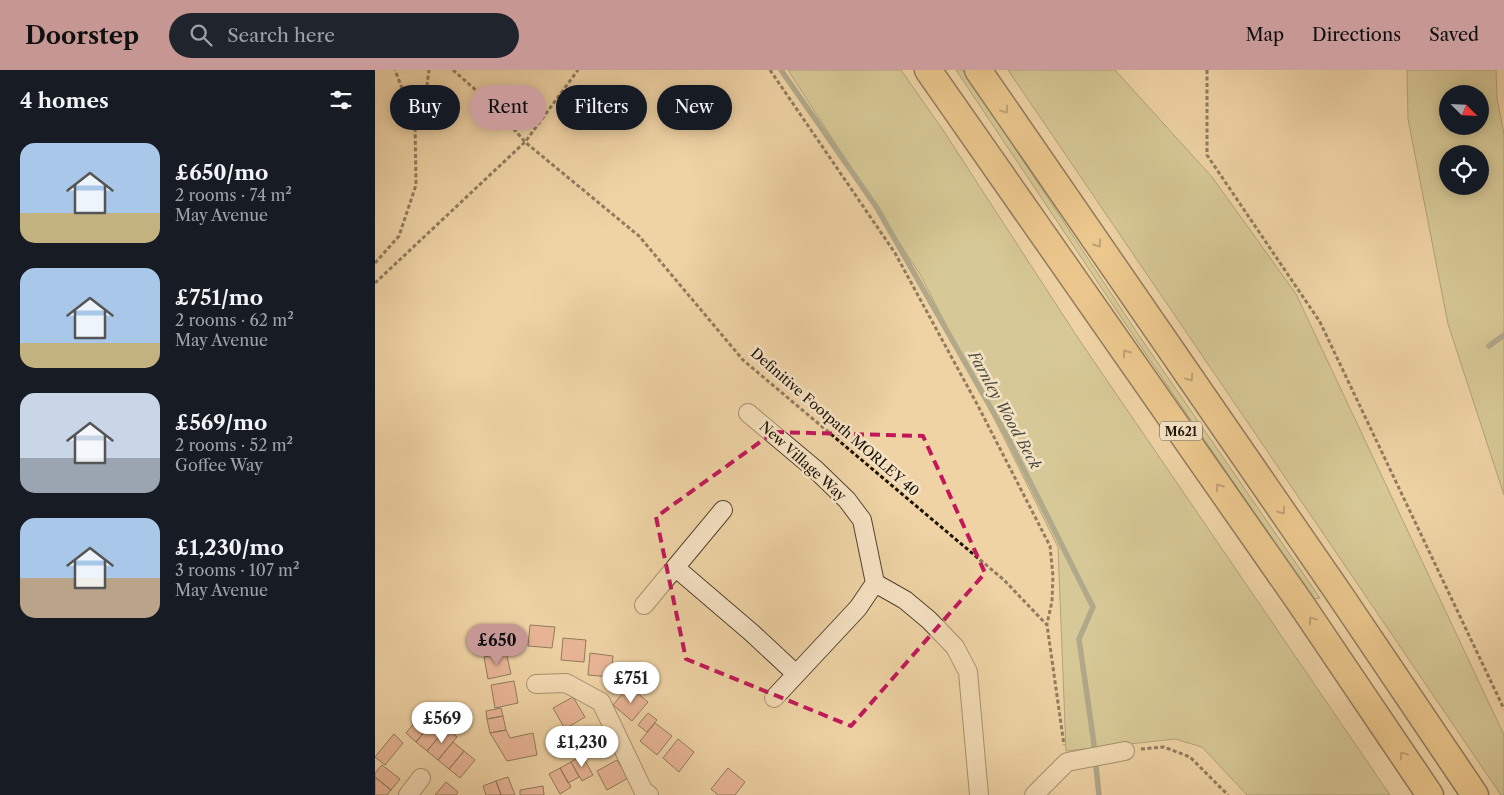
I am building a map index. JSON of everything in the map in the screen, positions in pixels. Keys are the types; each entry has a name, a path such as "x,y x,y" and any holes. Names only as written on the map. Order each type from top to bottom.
{"highway":[{"name":"M621","path":"928,70 1299,600 1430,795"},
{"name":"M621","path":"978,70 1335,587 1475,795"}],"street":[{"name":"New Village Way","path":"748,413 841,494 863,520 875,584"},
{"path":"644,605 723,510"},
{"path":"676,568 752,633 796,674"},
{"path":"774,698 857,608 875,584 905,600 929,620 955,647 968,672 979,795"},
{"path":"536,684 567,683 601,702 642,793"},
{"path":"1034,795 1067,762 1125,751"},
{"path":"408,795 421,778"}],"path":[{"path":"395,70 401,85"},
{"path":"427,85 429,70"},
{"name":"Definitive Footpath MORLEY 40","path":"453,70 495,107 525,142 639,236 743,360 1004,580 1047,625"},
{"path":"375,283 525,142 578,70"},
{"path":"770,70 895,253 977,404 1050,546 1053,584 1047,625 1067,762"},
{"path":"1207,70 1207,155 1320,322 1504,709"},
{"path":"375,263 399,236 416,185 415,130"},
{"path":"1125,751 1164,748 1190,757 1228,795"}],"highlighted area":[{"path":"774,432 923,436 985,573 851,726 686,659 656,517"}],"green space":[{"path":"788,70 901,70 943,130 1078,338 1390,795 1247,795 1202,747 1175,739 1066,751 1058,547 921,276"},
{"path":"956,70 963,70 1140,337 1320,598 1313,599 1135,338"},
{"path":"1008,70 1115,70 1212,177 1296,294 1504,735 1504,795 1501,795"},
{"path":"1407,70 1496,70 1497,98 1504,134 1504,495 1448,324 1408,119"}],"building":[{"path":"530,625 555,627 552,648 528,646"},
{"path":"514,633 522,645 510,653 502,641"},
{"path":"563,638 586,640 584,662 561,660"},
{"path":"506,652 511,674 488,679 484,657"},
{"path":"590,653 613,656 611,677 588,675"},
{"path":"624,668 635,676 624,689 614,681"},
{"path":"514,681 518,703 495,708 491,685"},
{"path":"629,686 648,702 632,721 613,705"},
{"path":"573,697 585,717 565,729 553,708"},
{"path":"501,708 503,716 487,719 486,711"},
{"path":"648,713 657,720 647,732 638,725"},
{"path":"420,716 431,724 416,742 406,733"},
{"path":"503,716 506,730 490,733 487,719"},
{"path":"655,723 672,736 657,755 640,741"},
{"path":"431,724 442,733 427,751 416,742"},
{"path":"585,727 596,747 583,755 571,735"},
{"path":"446,728 457,737 438,760 427,751"},
{"path":"506,730 510,738 533,733 537,755 507,761 490,733"},
{"path":"394,734 403,743 385,765 375,757"},
{"path":"678,739 694,752 679,772 663,758"},
{"path":"453,742 464,751 449,769 438,760"},
{"path":"464,751 475,760 460,778 449,769"},
{"path":"582,755 593,775 582,781 571,762"},
{"path":"617,760 628,778 607,790 597,771"},
{"path":"571,762 579,777 568,783 560,768"},
{"path":"382,765 400,779 391,790 375,777 375,773"},
{"path":"560,768 571,787 560,794 549,774"},
{"path":"728,768 745,782 735,795 718,795 711,789"},
{"path":"375,777 391,790 387,795 375,795"},
{"path":"508,777 515,795 501,795 496,781"},
{"path":"496,781 501,795 486,795 483,786"},
{"path":"446,782 458,792 456,795 435,795"},
{"path":"543,786 544,795 520,795 520,790"}],"waterway":[{"name":"Farnley Wood Beck","path":"781,70 877,208 1008,438 1093,607 1079,639 1099,795"},
{"name":"Farnley Wood Beck","path":"1489,346 1504,335"}]}
